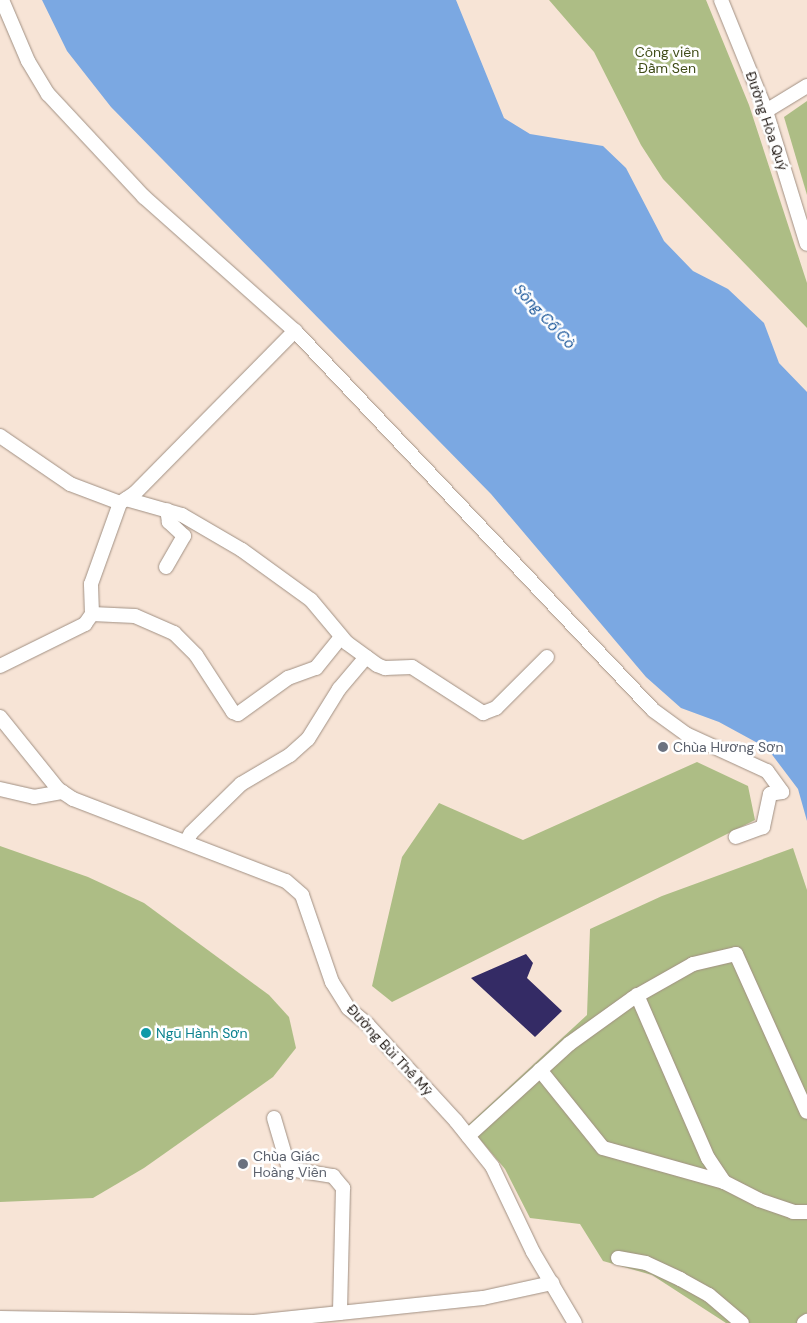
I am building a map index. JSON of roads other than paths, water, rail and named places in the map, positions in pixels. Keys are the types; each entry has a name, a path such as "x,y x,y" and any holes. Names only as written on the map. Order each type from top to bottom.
{"street":[{"path":"2,0 28,61 48,94 144,197 295,331 653,710 686,734 767,771 782,792 770,794 763,827 736,838"},
{"name":"Đường Hòa Quý","path":"720,0 766,111 807,244"},
{"path":"766,111 807,86"},
{"path":"0,666 86,624 92,614 91,584 123,501 295,331"},
{"path":"0,436 70,484 123,501 167,510 198,523 290,583 321,611 341,637 366,657 385,668 412,667 486,714 501,704 547,657"},
{"path":"166,567 184,536 169,522 167,510"},
{"path":"92,614 135,616 174,634 196,655 233,712 238,714 288,678 316,668 341,637"},
{"path":"186,842 191,833 241,784 285,758 308,739 339,690 366,657"},
{"name":"Đường Bùi Thế Mỹ","path":"0,717 63,792 102,812 286,881 302,895 332,982 348,1008 368,1025 468,1136 492,1166 533,1252 575,1323"},
{"path":"0,789 34,797 63,792"},
{"path":"468,1136 569,1044 637,995 693,964 736,954 807,1112"},
{"path":"637,995 708,1158 724,1182"},
{"path":"540,1070 603,1148 724,1182 759,1200 793,1212 807,1212"},
{"path":"274,1118 289,1169 332,1176 343,1188 340,1313"},
{"path":"618,1258 646,1263 680,1279 709,1296 742,1323"},
{"path":"0,1318 254,1322 483,1298 552,1283"}],"water":[{"name":"Sông Cổ Cò","path":"42,0 456,0 504,118 530,134 603,146 626,168 664,241 693,271 728,289 764,323 779,363 807,392 807,821 798,789 767,748 719,722 681,708 646,677 491,494 111,107 67,51"}],"place":[{"name":"Chùa Hương Sơn","path":"663,747"},
{"name":"Ngũ Hành Sơn","path":"146,1033"},
{"name":"Chùa Giác Hoàng Viên","path":"243,1164"}],"park label":[{"name":"Công viên Đầm Sen","path":"667,60"}]}
